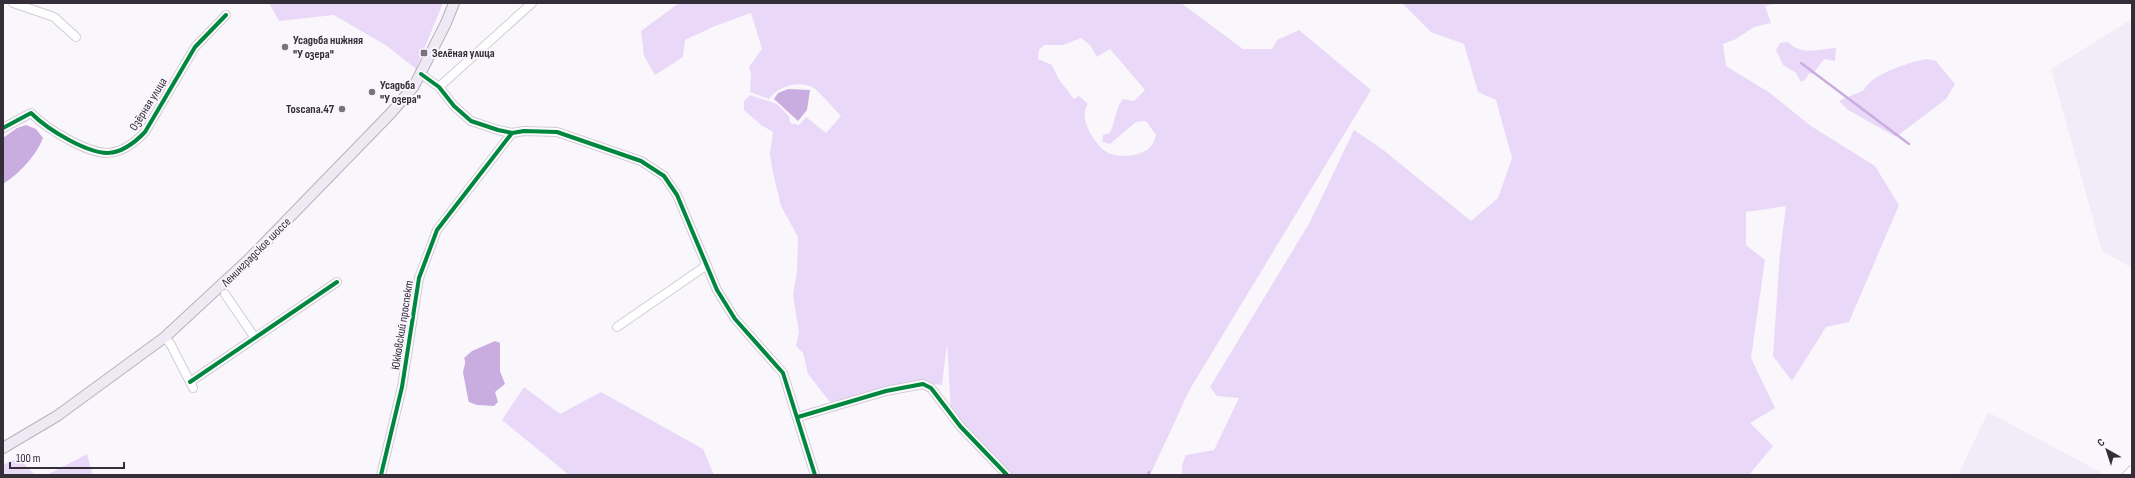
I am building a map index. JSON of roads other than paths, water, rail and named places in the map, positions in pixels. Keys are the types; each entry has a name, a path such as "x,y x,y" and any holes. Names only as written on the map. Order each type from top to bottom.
{"main road":[{"name":"Ленинградское шоссе","path":"3,448 63,412 165,337 237,271 304,204 391,113 414,86 454,3"}],"street":[{"path":"13,3 54,17 76,38"},
{"path":"439,88 532,3"},
{"name":"Озёрная улица","path":"3,128 31,113 44,126 86,149 107,154 120,152 134,144 145,132 195,47 226,15"},
{"path":"421,74 439,88 454,106 471,121 512,133 524,131 557,132 641,162 664,176 677,195 717,290 735,319 782,373 798,417 816,475"},
{"name":"Юкковский проспект","path":"381,475 402,387 419,278 436,230 512,133"},
{"path":"617,327 707,265"},
{"path":"165,337 192,385 255,338 337,282"},
{"path":"225,294 255,338"},
{"path":"798,417 886,391 923,384 932,388 960,426 1007,475"},
{"path":"2127,475 2132,470"}],"waterway":[{"path":"1801,63 1909,144"}],"place":[{"name":"Усадьба нижняя \"У озера\"","path":"285,47"},
{"name":"Зелёная улица","path":"424,53"},
{"name":"Усадьба \"У озера\"","path":"372,92"},
{"name":"Toscana.47","path":"342,109"}]}
